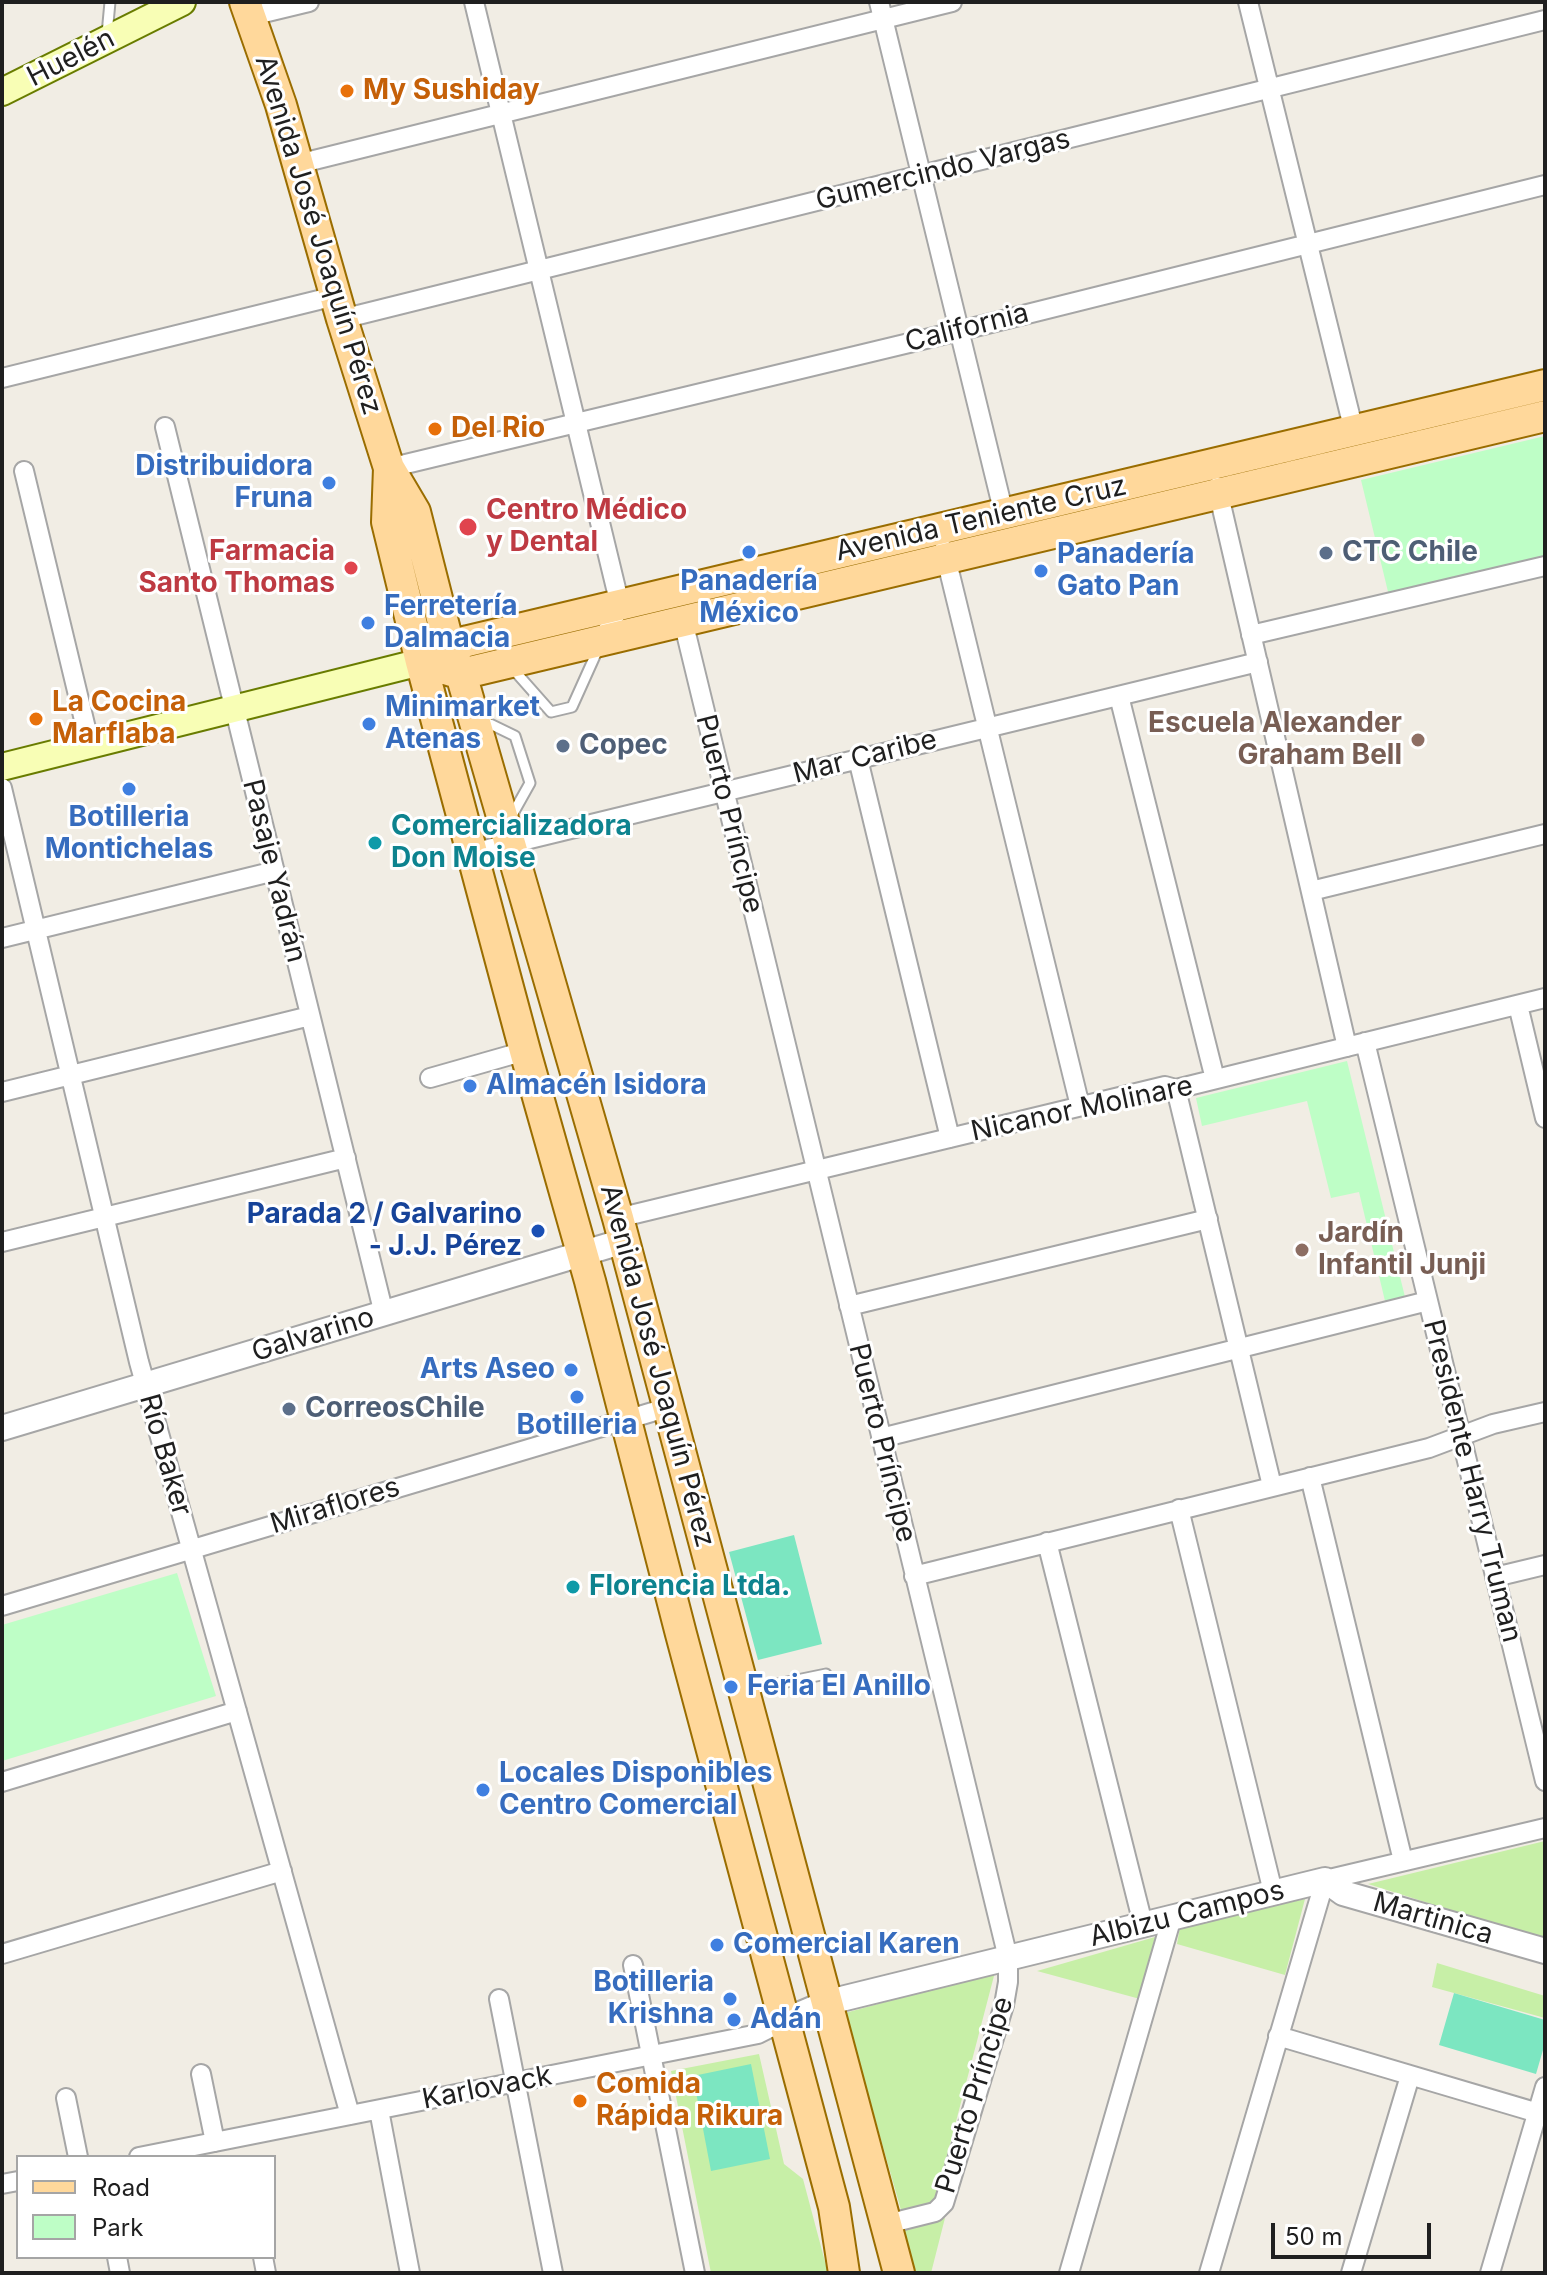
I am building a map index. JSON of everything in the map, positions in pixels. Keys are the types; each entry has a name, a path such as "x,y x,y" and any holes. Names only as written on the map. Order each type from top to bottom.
{"main road":[{"name":"Huelén","path":"2,92 182,2"},
{"name":"Avenida José Joaquín Pérez","path":"248,9 389,468 415,512 449,646 461,674 621,1230 899,2273"},
{"name":"Avenida Teniente Cruz","path":"2,767 421,662 449,646 1545,385"},
{"name":"Avenida Teniente Cruz","path":"421,662 461,674 1545,416"},
{"name":"Avenida José Joaquín Pérez","path":"389,468 387,522 421,662 582,1253 836,2215 844,2273"},
{"path":"681,1634 727,1623"},
{"path":"836,2215 845,2228 859,2273"}],"street":[{"path":"248,9 309,2"},
{"path":"474,2 620,605 603,640"},
{"path":"298,164 502,113 881,11 952,2"},
{"path":"1248,2 1354,431"},
{"path":"881,11 1004,514"},
{"name":"Gumercindo Vargas","path":"2,378 338,307 540,270 1545,20"},
{"name":"California","path":"389,468 959,331 1545,185"},
{"name":"Pasaje Yadrán","path":"165,427 384,1314"},
{"name":"Presidente Harry Truman","path":"1211,464 1311,891 1428,1301 1495,1577 1536,1706 1545,1781"},
{"path":"24,471 90,745"},
{"path":"939,530 1080,1106"},
{"path":"1251,635 1545,566"},
{"name":"Puerto Príncipe","path":"683,621 1008,1958 1004,2005 944,2203 935,2212 887,2224"},
{"name":"Mar Caribe","path":"472,853 507,835 724,791 1258,662"},
{"path":"1119,696 1215,1079"},
{"path":"858,759 950,1138"},
{"name":"Río Baker","path":"2,788 146,1385 350,2115"},
{"path":"1311,891 1545,834"},
{"path":"2,938 275,871"},
{"name":"Nicanor Molinare","path":"621,1230 816,1170 1165,1086 1176,1089 1545,998"},
{"path":"1518,1005 1545,1118"},
{"path":"2,1092 310,1016"},
{"path":"430,1078 525,1051"},
{"path":"1176,1089 1272,1486"},
{"path":"2,1242 346,1158"},
{"path":"849,1306 1208,1219"},
{"name":"Galvarino","path":"2,1428 582,1253 621,1230"},
{"path":"881,1438 1428,1301"},
{"name":"Miraflores","path":"2,1606 669,1407"},
{"path":"914,1576 1429,1448 1493,1424 1545,1412"},
{"path":"1310,1477 1403,1861"},
{"path":"1179,1509 1273,1892"},
{"path":"1047,1542 1143,1924"},
{"path":"1495,1577 1545,1565"},
{"path":"2,1782 237,1711"},
{"name":"Albizu Campos","path":"829,2002 1545,1828"},
{"path":"2,1954 282,1871"},
{"path":"1209,2273 1325,1880"},
{"name":"Martinica","path":"1325,1880 1343,1893 1545,1951"},
{"path":"1069,2273 1172,1917"},
{"path":"633,1965 695,2273"},
{"path":"499,1999 553,2273"},
{"name":"Karlovack","path":"149,2155 758,2034 829,2002"},
{"path":"1278,2036 1541,2114"},
{"path":"201,2074 215,2142"},
{"path":"1351,2273 1410,2076"},
{"path":"1490,2273 1541,2114 1545,2087"},
{"path":"66,2098 78,2155"},
{"path":"379,2110 410,2273"},
{"path":"240,2137 244,2155"}],"lane":[{"path":"107,40 110,2"},
{"path":"508,663 551,712 557,711 572,707 603,640"},
{"path":"557,711 561,723"},
{"path":"473,715 515,736 528,762 530,783 507,835"},
{"path":"745,1691 826,1674"}],"green space":[{"path":"1545,436 1545,564 1390,600 1361,480"},
{"path":"1347,1061 1405,1297 1385,1301 1359,1192 1331,1198 1307,1101 1202,1126 1196,1098"},
{"path":"794,1535 822,1644 758,1660 729,1552"},
{"path":"177,1573 216,1696 2,1761 2,1625"},
{"path":"1545,1841 1545,1940 1368,1884"},
{"path":"1305,1899 1285,1975 1177,1944 1180,1927"},
{"path":"1155,1937 1140,1999 1037,1971"},
{"path":"1437,1963 1545,1996 1545,2018 1432,1987"},
{"path":"995,1972 935,2202 901,2210 845,2013"},
{"path":"1454,1993 1545,2020 1545,2043 1536,2074 1439,2045"},
{"path":"759,2054 784,2164 803,2179 828,2273 711,2273 671,2071"},
{"path":"751,2064 770,2159 711,2171 693,2076"},
{"path":"945,2218 931,2273 916,2273 901,2229"}],"place":[{"name":"My Sushiday","path":"347,91"},
{"name":"Del Rio","path":"435,429"},
{"name":"Distribuidora Fruna","path":"329,483"},
{"name":"Centro Médico y Dental","path":"468,527"},
{"name":"Panadería México","path":"749,552"},
{"name":"CTC Chile","path":"1326,553"},
{"name":"Farmacia Santo Thomas","path":"351,568"},
{"name":"Panadería Gato Pan","path":"1041,571"},
{"name":"Ferretería Dalmacia","path":"368,623"},
{"name":"La Cocina Marflaba","path":"36,719"},
{"name":"Minimarket Atenas","path":"369,724"},
{"name":"Escuela Alexander Graham Bell","path":"1418,740"},
{"name":"Copec","path":"563,746"},
{"name":"Botilleria Montichelas","path":"129,789"},
{"name":"Comercializadora Don Moise","path":"375,843"},
{"name":"Almacén Isidora","path":"470,1086"},
{"name":"Parada 2 / Galvarino - J.J. Pérez","path":"538,1231"},
{"name":"Jardín Infantil Junji","path":"1302,1250"},
{"name":"Arts Aseo","path":"571,1370"},
{"name":"Botilleria","path":"577,1397"},
{"name":"CorreosChile","path":"289,1409"},
{"name":"Florencia Ltda.","path":"573,1587"},
{"name":"Feria El Anillo","path":"731,1687"},
{"name":"Locales Disponibles Centro Comercial","path":"483,1790"},
{"name":"Comercial Karen","path":"717,1945"},
{"name":"Botilleria Krishna","path":"730,1999"},
{"name":"Adán","path":"734,2020"},
{"name":"Comida Rápida Rikura","path":"580,2101"}]}
